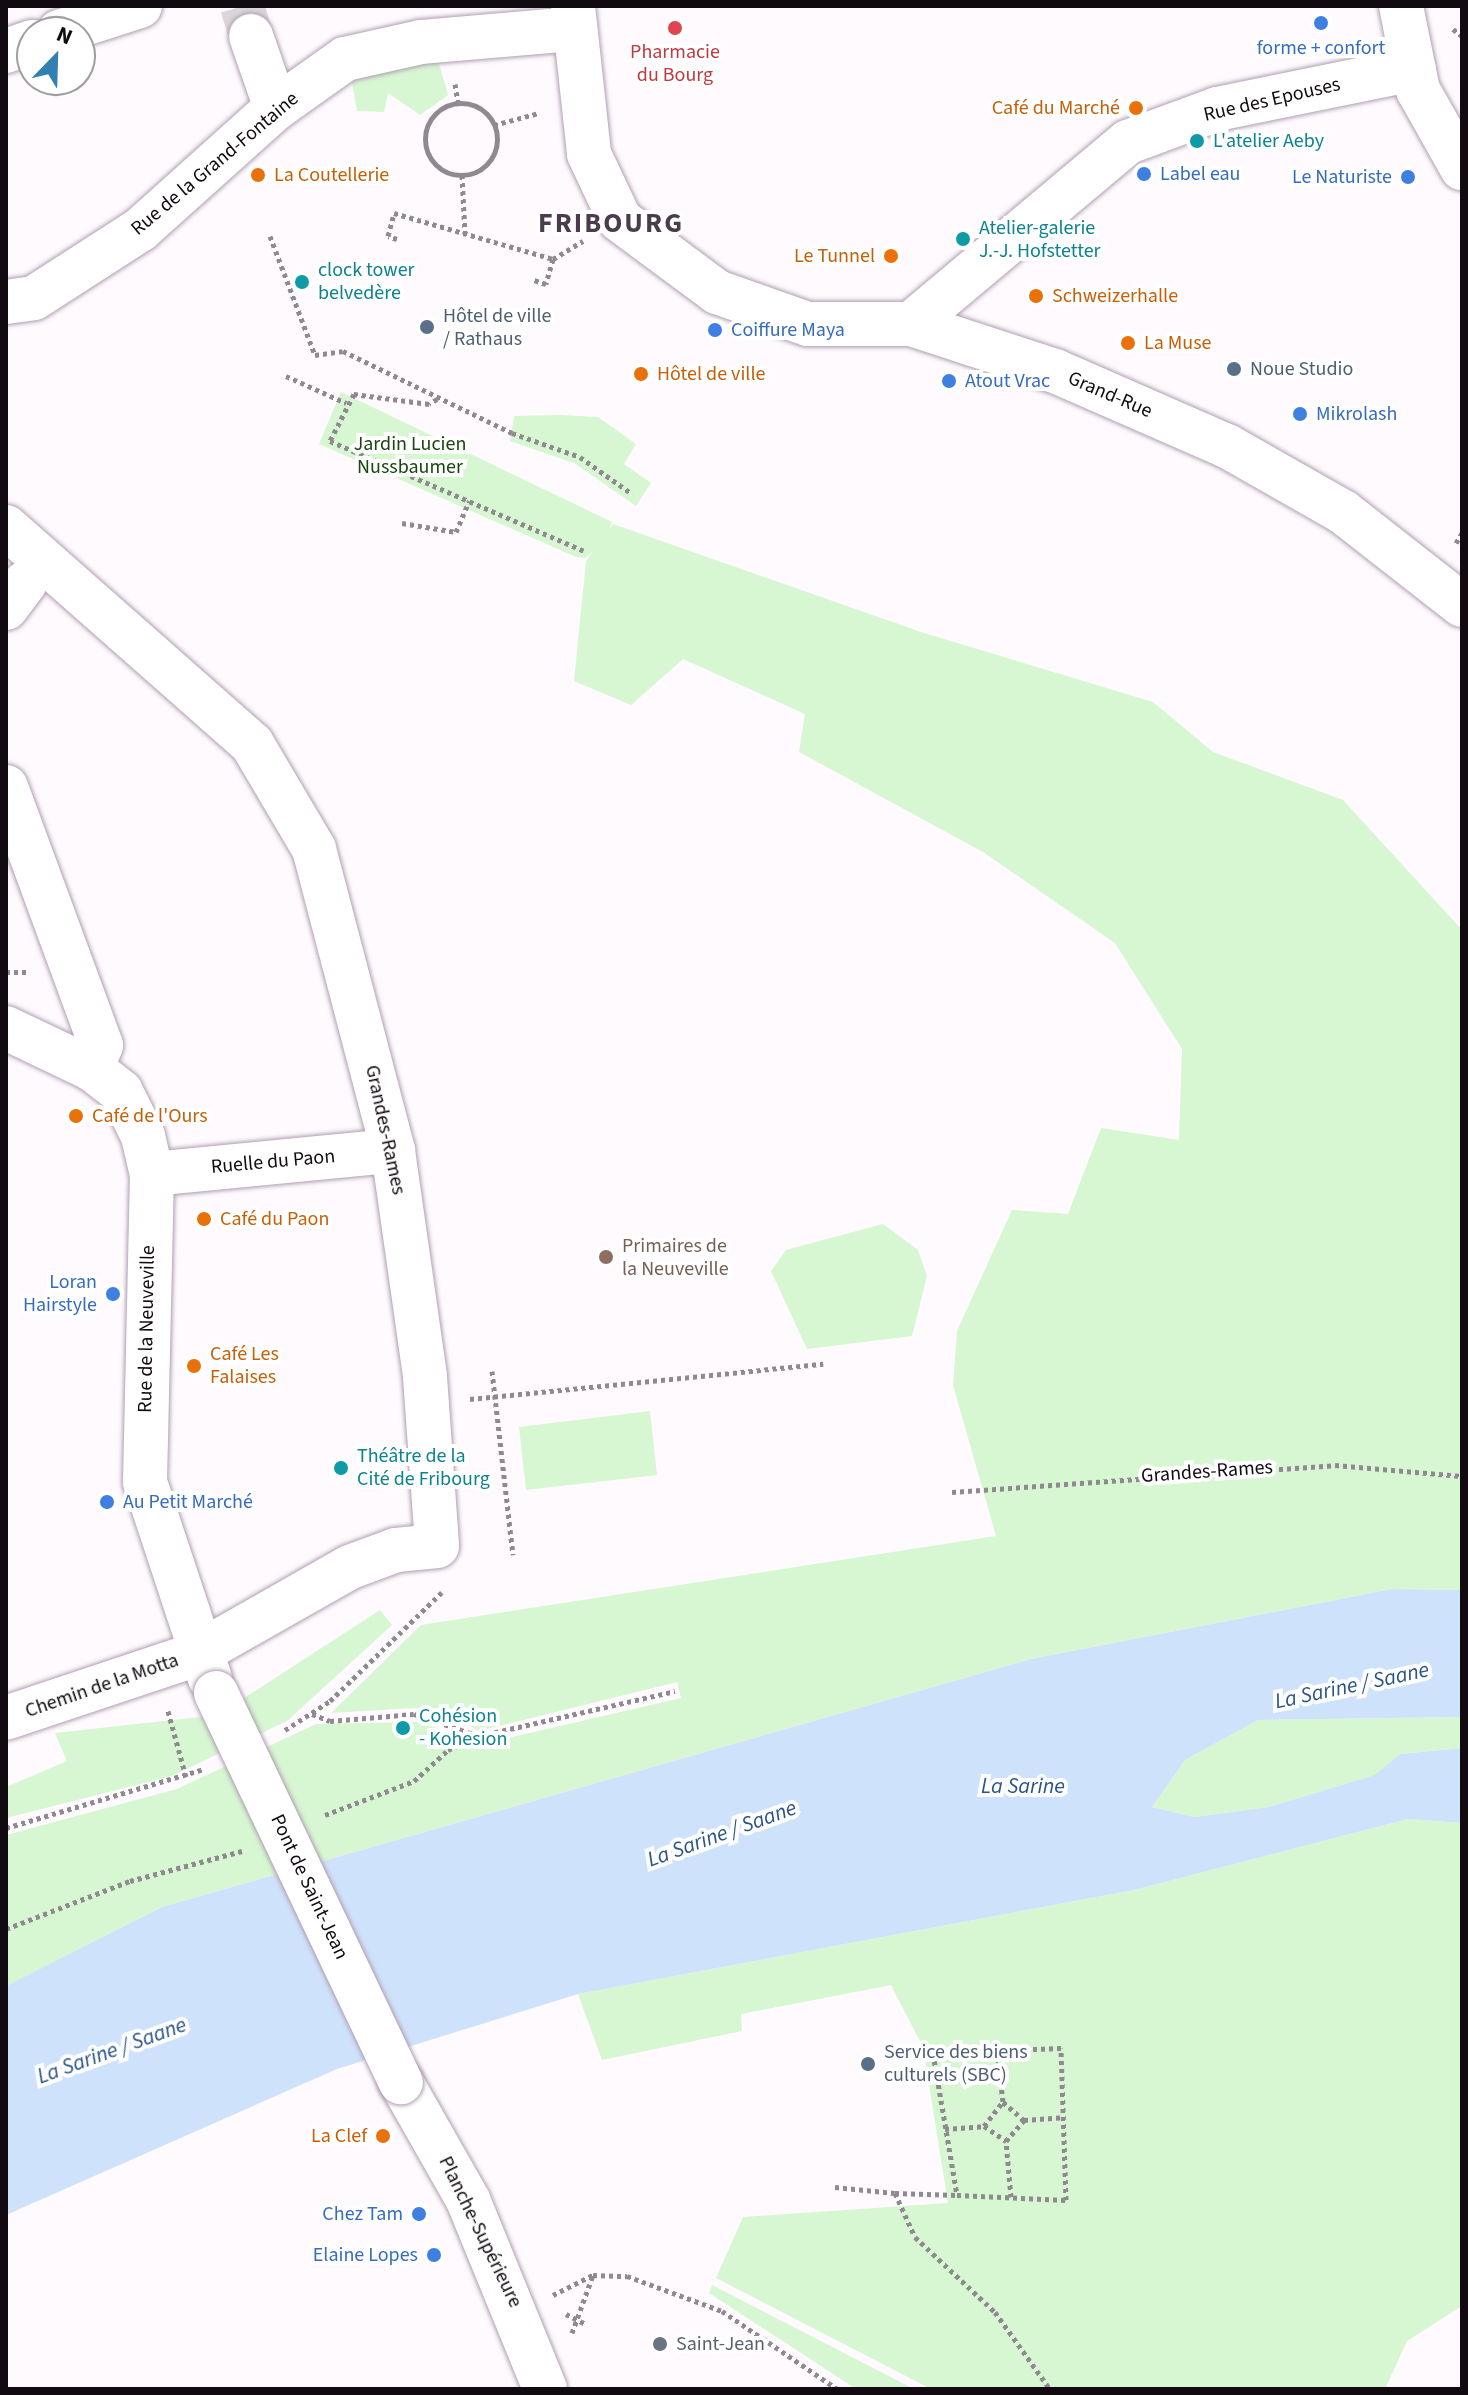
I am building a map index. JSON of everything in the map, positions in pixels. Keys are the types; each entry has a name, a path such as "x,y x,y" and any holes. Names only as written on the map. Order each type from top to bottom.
{"street":[{"path":"96,20 140,6"},
{"path":"1401,6 1414,69 1437,131 1462,168"},
{"name":"Rue de la Grand-Fontaine","path":"6,302 34,298 141,229 276,108 345,59 421,42 573,18"},
{"name":"Grand-Rue","path":"573,18 589,154 620,220 717,292 808,324 911,324 1055,371 1227,446 1343,512 1462,605"},
{"path":"251,36 276,108"},
{"name":"Rue des Epouses","path":"911,324 1128,142 1217,109 1414,69"},
{"name":"Grandes-Rames","path":"6,527 26,584 252,744 314,849 393,1151 428,1403 437,1546 396,1550 350,1567 197,1654"},
{"path":"6,787 101,1045 92,1069"},
{"name":"Rue de la Neuveville","path":"6,1028 92,1069 121,1092 152,1174 145,1482 197,1654 216,1693"},
{"name":"Ruelle du Paon","path":"152,1174 393,1151"},
{"name":"Chemin de la Motta","path":"6,1718 197,1654"},
{"name":"Pont de Saint-Jean","path":"216,1693 401,2082"},
{"name":"Planche-Supérieure","path":"401,2082 519,2312 545,2389"}],"path":[{"path":"458,103 480,108 494,125 492,158 462,175 430,159 428,123 458,103"},
{"path":"494,125 512,117"},
{"path":"462,175 465,234"},
{"path":"397,239 388,236 394,213 553,259 546,284 534,280"},
{"path":"270,236 315,355 343,351 437,399 580,457 632,494"},
{"path":"286,376 346,403"},
{"path":"437,399 429,404 354,394 346,403 330,441 586,552"},
{"path":"402,523 456,532 469,501"},
{"path":"428,1403 823,1364"},
{"path":"492,1371 513,1555"},
{"name":"Grandes-Rames","path":"952,1492 1335,1465 1462,1476"},
{"path":"276,1734 312,1713 454,1581"},
{"path":"312,1713 330,1721 414,1714 479,1736 675,1691"},
{"path":"154,1713 170,1711 186,1778"},
{"path":"6,1828 186,1778 212,1765"},
{"path":"6,1929 130,1881"},
{"path":"835,2187 895,2193 1066,2200 1061,2048 933,2053 957,2195"},
{"path":"997,2050 1003,2102 1024,2120"},
{"path":"984,2126 1003,2102"},
{"path":"1011,2197 1006,2141 1024,2120 1063,2117"},
{"path":"945,2129 984,2126 1006,2141"},
{"path":"895,2193 915,2237 995,2312 1050,2389"},
{"path":"573,2332 582,2322 593,2275"},
{"path":"519,2312 593,2275 627,2276 722,2311 837,2389"},
{"path":"564,2313 582,2322"}],"green space":[{"path":"436,53 448,95 420,115 388,93 384,112 357,111 352,83 360,70"},
{"name":"Jardin Lucien Nussbaumer","path":"341,392 612,522 604,542 585,558 576,557 319,444"},
{"path":"514,416 598,417 636,444 624,464 651,483 636,506 574,463 510,441"},
{"path":"613,524 924,633 1153,702 1213,752 1343,800 1462,930 1462,1590 1392,1589 1031,1659 162,1907 6,1986 6,1835 177,1789 316,1724 418,1722 482,1744 681,1698 677,1682 479,1731 449,1714 415,1708 331,1713 421,1625 996,1536 953,1385 957,1331 1012,1210 1068,1214 1101,1128 1179,1140 1182,1049 1115,943 983,852 799,752 805,714 683,659 631,705 574,681 586,561"},
{"path":"883,1224 918,1250 927,1276 912,1336 807,1349 771,1271 786,1250"},
{"path":"650,1411 657,1475 526,1490 519,1427"},
{"path":"380,1610 392,1625 287,1721 172,1776 6,1818 6,1787 67,1761 55,1733 218,1715"},
{"path":"1462,1717 1462,1748 1400,1754 1376,1775 1269,1807 1194,1817 1152,1807 1185,1760 1258,1720"},
{"path":"1408,1819 1462,1823 1462,2306 1407,2341 1385,2389 931,2389 716,2278 743,2217 948,2203 923,2047 891,1985 741,2014 742,2031 602,2060 578,1994 1134,1890"},
{"path":"712,2285 914,2389 856,2389 709,2293"}],"water":[{"name":"La Sarine","path":"1392,1589 1462,1590 1462,1717 1258,1720 1185,1760 1152,1807 1194,1817 1269,1807 1375,1775 1400,1754 1462,1748 1462,1823 1408,1819 1134,1890 578,1994 337,2069 6,2215 6,1986 162,1907 1031,1659"}],"tunnel":[{"path":"242,6 251,36"}],"place":[{"name":"forme + confort","path":"1321,23"},
{"name":"Pharmacie du Bourg","path":"675,28"},
{"name":"Café du Marché","path":"1136,108"},
{"name":"L'atelier Aeby","path":"1197,141"},
{"name":"Label eau","path":"1144,174"},
{"name":"La Coutellerie","path":"258,175"},
{"name":"Le Naturiste","path":"1408,177"},
{"name":"Atelier-galerie J.-J. Hofstetter","path":"963,239"},
{"name":"Le Tunnel","path":"891,256"},
{"name":"clock tower belvedère","path":"302,282"},
{"name":"Schweizerhalle","path":"1036,296"},
{"name":"Hôtel de ville / Rathaus","path":"427,327"},
{"name":"Coiffure Maya","path":"715,330"},
{"name":"La Muse","path":"1128,343"},
{"name":"Noue Studio","path":"1234,369"},
{"name":"Hôtel de ville","path":"641,374"},
{"name":"Atout Vrac","path":"949,381"},
{"name":"Mikrolash","path":"1300,414"},
{"name":"Café de l'Ours","path":"76,1116"},
{"name":"Café du Paon","path":"204,1219"},
{"name":"Primaires de la Neuveville","path":"606,1257"},
{"name":"Loran Hairstyle","path":"113,1294"},
{"name":"Café Les Falaises","path":"194,1366"},
{"name":"Théâtre de la Cité de Fribourg","path":"341,1468"},
{"name":"Au Petit Marché","path":"107,1502"},
{"name":"Cohésion - Kohesion","path":"403,1728"},
{"name":"Service des biens culturels (SBC)","path":"868,2064"},
{"name":"La Clef","path":"383,2136"},
{"name":"Chez Tam","path":"419,2214"},
{"name":"Elaine Lopes","path":"434,2255"},
{"name":"Saint-Jean","path":"660,2344"}],"district":[{"name":"FRIBOURG","path":"611,223"}],"water label":[{"name":"La Sarine / Saane","path":"1352,1686"},
{"name":"La Sarine / Saane","path":"722,1834"},
{"name":"La Sarine / Saane","path":"112,2051"}]}
